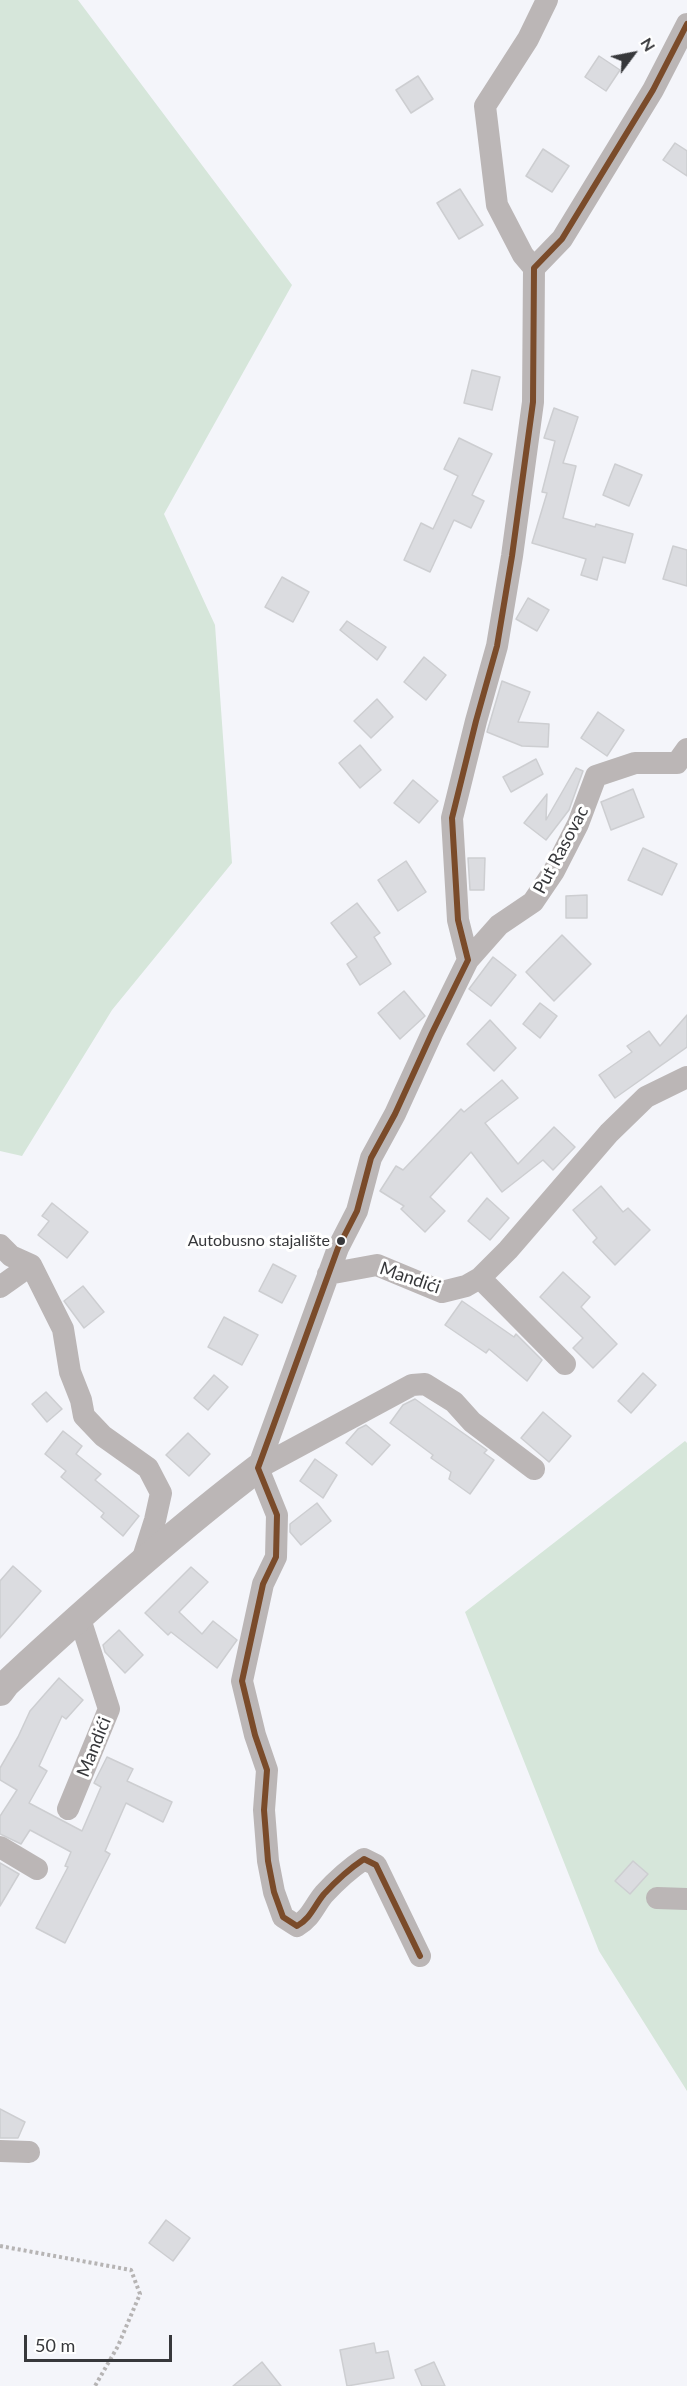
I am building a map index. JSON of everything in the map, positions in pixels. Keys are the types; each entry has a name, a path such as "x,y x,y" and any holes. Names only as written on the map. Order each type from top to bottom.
{"street":[{"path":"468,960 458,920 452,818 497,646 533,402 535,329 534,268 523,255 497,205 485,106 528,39 547,0"},
{"path":"534,268 562,239 653,90 687,24"},
{"name":"Put Rasovac","path":"328,1274 357,1210 371,1158 395,1114 468,960 500,925 533,902 554,871 578,824 596,776 635,763 677,763 687,749"},
{"name":"Mandići","path":"328,1274 377,1265 442,1292 466,1286 480,1278 508,1250 609,1133 646,1097 687,1077"},
{"path":"0,1245 12,1256 31,1265 63,1329 70,1372 81,1400 84,1416 103,1436 148,1468 161,1493 141,1564"},
{"path":"0,1287 31,1265"},
{"path":"328,1274 258,1468 278,1515 276,1557 263,1584 242,1681 255,1735 267,1770 264,1810 268,1862 274,1892 283,1917 297,1926 307,1921 323,1895 352,1867 364,1859 376,1865 420,1956"},
{"path":"480,1278 565,1364"},
{"path":"0,1692 79,1616 210,1504 258,1468 412,1385 425,1384 454,1402 472,1422 534,1469"},
{"name":"Mandići","path":"68,1809 109,1709 79,1616"},
{"path":"0,1847 37,1869"},
{"path":"657,1898 687,1899"},
{"path":"0,2151 29,2152"}],"path":[{"path":"0,2246 132,2270 140,2294 118,2346 95,2386"}],"green space":[{"path":"0,0 78,0 292,285 164,514 215,625 232,863 112,1010 22,1156 0,1151"},
{"path":"685,1441 687,1443 687,2091 599,1951 465,1612"}],"building":[{"path":"599,56 620,70 606,91 585,77"},
{"path":"418,76 433,99 411,113 396,90"},
{"path":"675,143 687,151 687,176 663,160"},
{"path":"543,149 569,166 552,192 526,176"},
{"path":"460,189 483,225 459,239 437,203"},
{"path":"472,370 500,377 492,410 464,403"},
{"path":"554,408 578,417 563,463 576,466 563,518 633,534 625,563 603,557 597,580 581,575 586,559 532,543 547,493 542,492 555,441 544,438"},
{"path":"459,438 492,454 472,495 484,501 471,528 454,520 430,572 404,560 421,523 433,529 458,476 444,469"},
{"path":"615,464 642,475 629,506 603,495"},
{"path":"673,546 687,550 687,586 663,579"},
{"path":"282,577 309,592 293,622 265,607"},
{"path":"528,598 549,610 537,631 516,619"},
{"path":"347,621 386,647 377,660 340,630"},
{"path":"424,657 446,675 426,700 404,682"},
{"path":"502,681 530,692 518,722 549,724 548,747 522,746 487,732"},
{"path":"377,699 393,717 371,738 354,721"},
{"path":"598,712 624,730 607,756 581,738"},
{"path":"360,745 381,770 360,788 339,763"},
{"path":"536,759 543,774 511,792 503,777"},
{"path":"576,768 583,771 569,810 546,840 524,823 547,794 546,820"},
{"path":"413,780 438,801 419,823 394,803"},
{"path":"633,789 644,817 611,830 601,802"},
{"path":"643,848 677,864 662,895 628,880"},
{"path":"468,858 485,858 484,890 470,890"},
{"path":"406,861 426,892 398,911 378,880"},
{"path":"587,895 587,918 566,918 566,896"},
{"path":"357,903 380,933 374,937 391,964 360,985 347,964 357,957 331,923"},
{"path":"562,935 591,964 554,1001 526,972"},
{"path":"493,957 516,975 491,1006 469,989"},
{"path":"404,991 425,1016 400,1039 378,1013"},
{"path":"540,1003 557,1016 540,1038 523,1024"},
{"path":"687,1015 687,1047 615,1098 599,1075 632,1052 627,1046 649,1031 660,1046"},
{"path":"490,1020 516,1048 494,1071 467,1044"},
{"path":"502,1080 518,1098 485,1123 518,1164 554,1127 575,1147 553,1170 543,1160 502,1192 471,1152 430,1197 445,1211 425,1232 401,1209 404,1206 380,1191 396,1166 403,1170 461,1109 464,1112"},
{"path":"601,1186 623,1212 628,1208 650,1230 615,1265 593,1242 597,1238 573,1210"},
{"path":"487,1198 509,1218 490,1240 468,1221"},
{"path":"52,1203 88,1232 67,1258 38,1235 49,1221 42,1216"},
{"path":"273,1264 296,1276 282,1303 259,1291"},
{"path":"563,1272 590,1297 581,1307 617,1344 593,1368 573,1348 583,1338 540,1297"},
{"path":"83,1286 104,1312 84,1328 64,1301"},
{"path":"462,1301 514,1337 516,1334 542,1360 527,1381 489,1349 486,1353 445,1325"},
{"path":"224,1317 258,1335 242,1365 208,1347"},
{"path":"643,1373 656,1385 631,1413 618,1401"},
{"path":"214,1375 228,1387 208,1410 194,1398"},
{"path":"46,1392 62,1409 47,1422 32,1404"},
{"path":"415,1399 487,1450 484,1453 494,1460 470,1494 449,1479 451,1472 431,1458 433,1455 390,1423 403,1405"},
{"path":"543,1412 571,1436 549,1462 521,1438"},
{"path":"366,1425 390,1445 372,1465 346,1443 358,1429"},
{"path":"63,1431 82,1446 76,1454 101,1474 95,1480 139,1516 123,1536 101,1517 104,1513 61,1477 66,1471 45,1454"},
{"path":"188,1433 210,1454 189,1476 166,1455"},
{"path":"315,1459 337,1475 323,1498 300,1481"},
{"path":"317,1503 331,1521 301,1545 290,1532 290,1524"},
{"path":"13,1566 41,1591 0,1638 0,1581"},
{"path":"191,1567 208,1582 179,1612 202,1634 213,1621 237,1640 217,1668 171,1632 168,1635 145,1613"},
{"path":"119,1630 143,1655 125,1673 105,1652 103,1645"},
{"path":"59,1678 83,1700 66,1719 62,1716 39,1766 47,1771 29,1803 82,1831 101,1787 94,1783 107,1757 133,1769 127,1781 172,1802 163,1822 126,1803 105,1851 110,1854 65,1943 36,1928 68,1867 65,1866 71,1852 30,1830 21,1844 0,1834 0,1816 17,1790 0,1780 0,1768 30,1711"},
{"path":"633,1861 648,1874 630,1894 615,1881"},
{"path":"0,1863 19,1874 0,1906"},
{"path":"0,2109 25,2122 18,2138 0,2138"},
{"path":"166,2220 190,2238 173,2261 149,2243"},
{"path":"374,2343 376,2353 388,2351 394,2378 347,2386 340,2350"},
{"path":"262,2362 281,2386 233,2386"},
{"path":"434,2362 445,2386 422,2386 415,2370"}],"transit line":[{"path":"420,1956 376,1865 364,1859 333,1884 309,1916 297,1926 283,1917 274,1892 268,1861 264,1810 267,1770 255,1735 242,1681 263,1584 276,1557 277,1515 258,1468 338,1248 357,1211 371,1158 395,1114 468,960 458,920 452,818 497,646 512,556 533,402 534,268 562,239 653,90 687,24"}],"place":[{"name":"Autobusno stajalište","path":"341,1241"}]}
